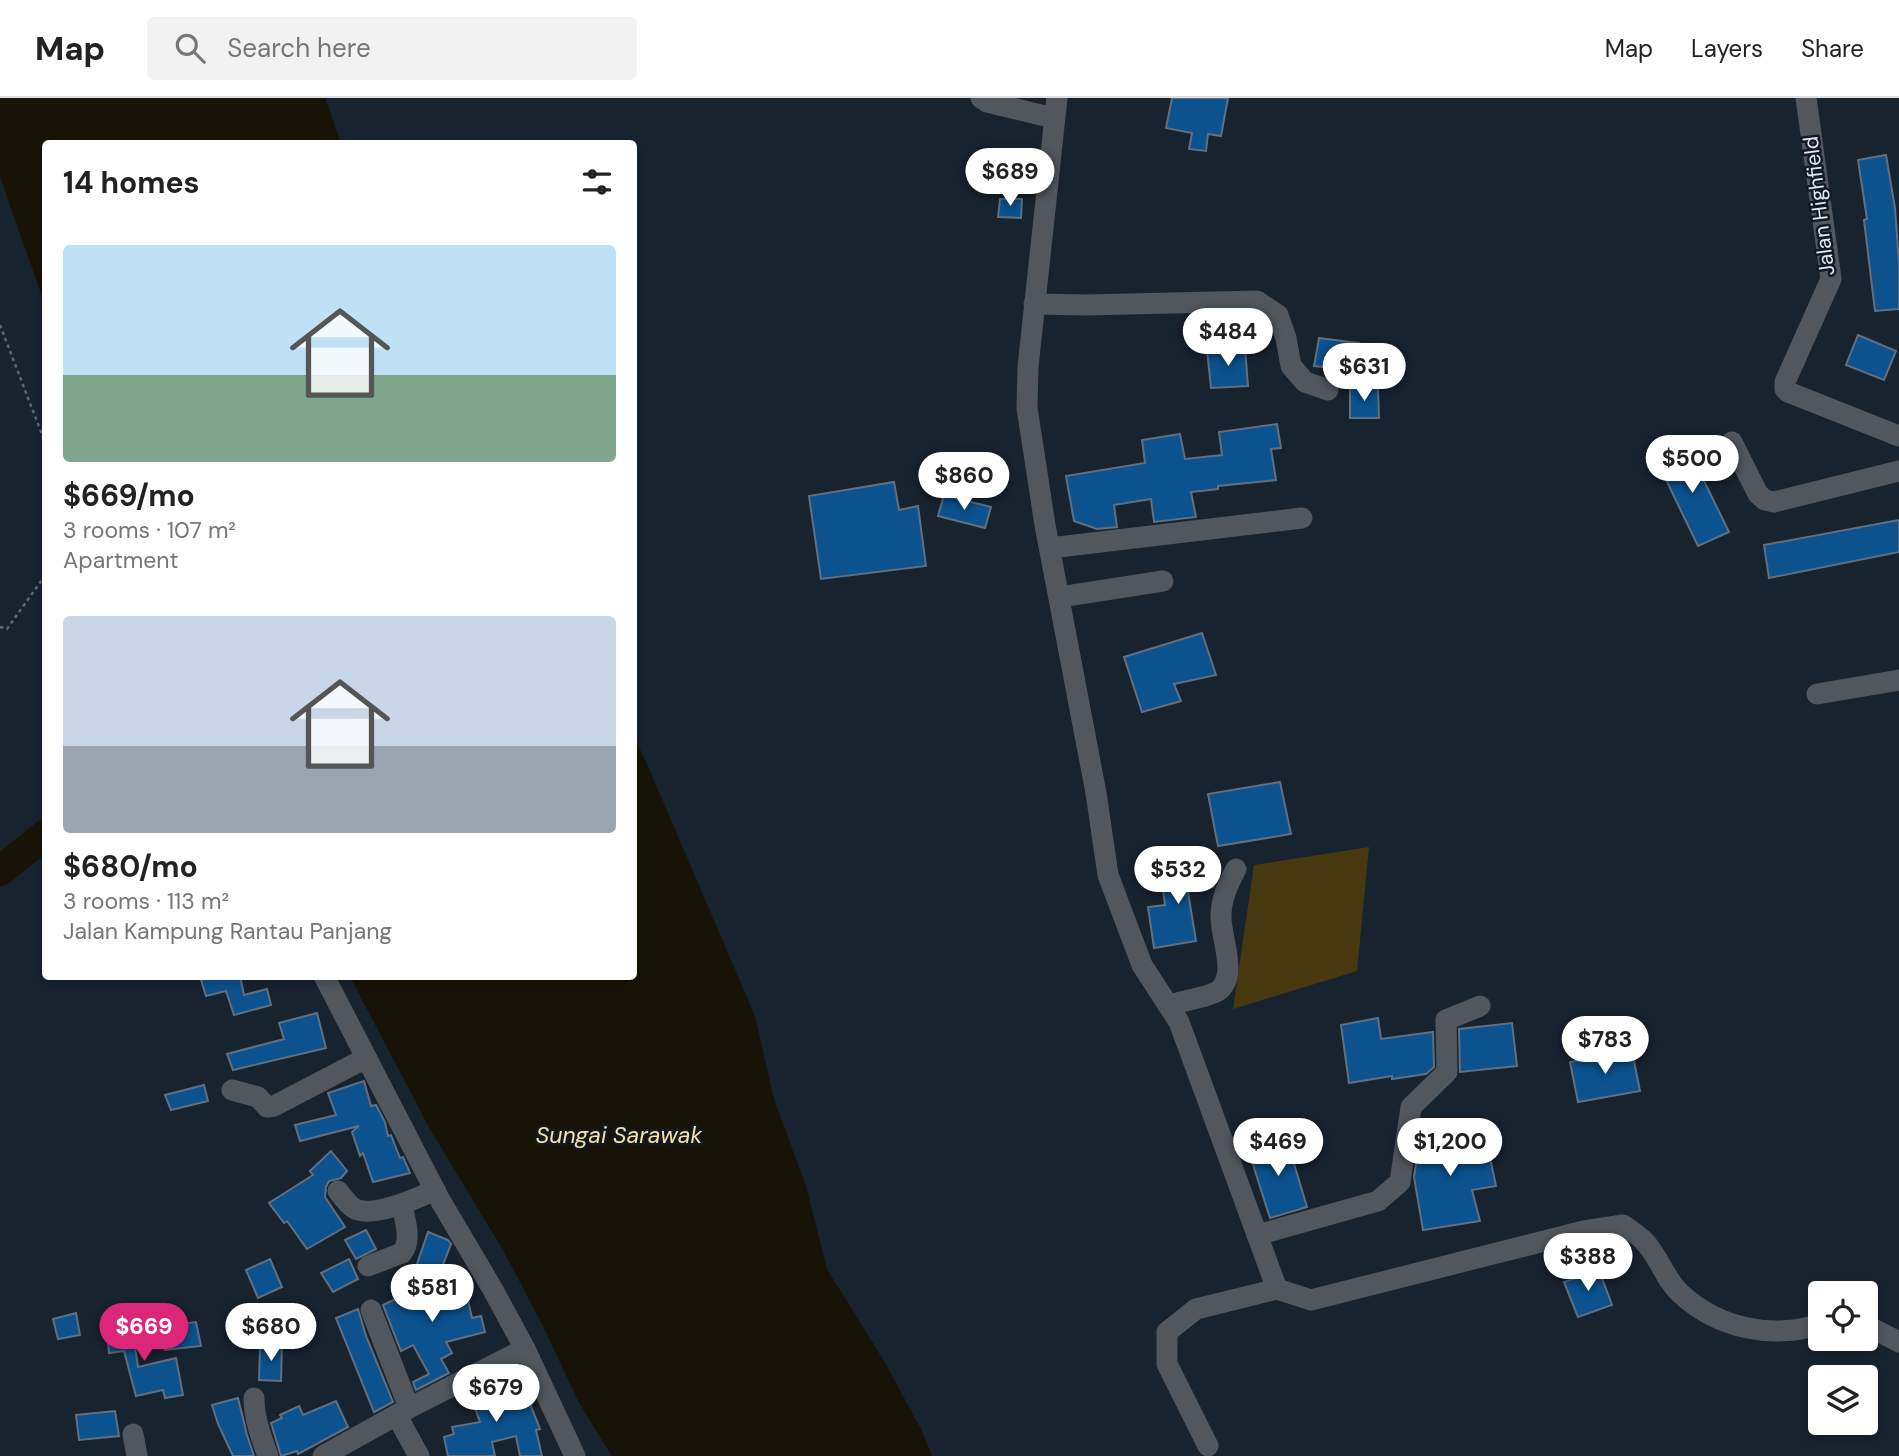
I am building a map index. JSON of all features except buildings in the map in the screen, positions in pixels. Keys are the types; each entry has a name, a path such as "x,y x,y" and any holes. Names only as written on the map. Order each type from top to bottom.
{"street":[{"path":"981,98 988,102 1055,108 1028,367 1027,408 1108,875 1142,965 1179,1022 1277,1289"},
{"name":"Jalan Highfield","path":"1806,98 1831,279 1785,383 1785,389 1899,436"},
{"path":"1034,304 1257,301 1278,315 1286,338 1290,366 1304,382 1328,390"},
{"path":"1732,442 1758,494 1765,500 1774,502 1899,471"},
{"path":"1050,548 1302,518"},
{"path":"1060,597 1163,581"},
{"path":"1817,694 1899,680"},
{"path":"1170,1005 1218,991 1226,981 1228,963 1220,917 1227,885 1236,869"},
{"path":"326,980 435,1190 525,1349 575,1456"},
{"path":"1257,1234 1378,1201 1400,1182 1411,1107 1447,1072 1446,1020 1480,1006"},
{"path":"232,1090 258,1097 267,1107 274,1106 366,1058"},
{"path":"338,1191 358,1210 402,1205 435,1190"},
{"path":"368,1266 402,1253 405,1249 407,1232 402,1205"},
{"path":"1208,1446 1167,1364 1167,1332 1196,1309 1277,1289 1311,1300 1571,1234 1623,1225 1645,1242 1679,1293 1713,1318 1758,1332 1808,1328"},
{"path":"370,1310 419,1456"},
{"path":"1878,1331 1899,1342"},
{"path":"323,1456 525,1349"},
{"path":"254,1398 259,1431 268,1456"},
{"path":"133,1434 137,1456"}],"path":[{"path":"0,325 42,435"},
{"path":"0,627 7,629 42,579"}],"shaded area":[{"path":"1369,847 1357,971 1233,1009 1254,865"}],"water":[{"path":"0,98 325,98 340,140 42,140 42,296 0,177"},
{"name":"Sungai Sarawak","path":"637,743 755,1016 774,1099 806,1186 827,1269 884,1361 921,1429 932,1456 612,1456 579,1403 503,1250 430,1129 352,980 637,980"}],"waterway":[{"path":"0,871 42,837"}]}
